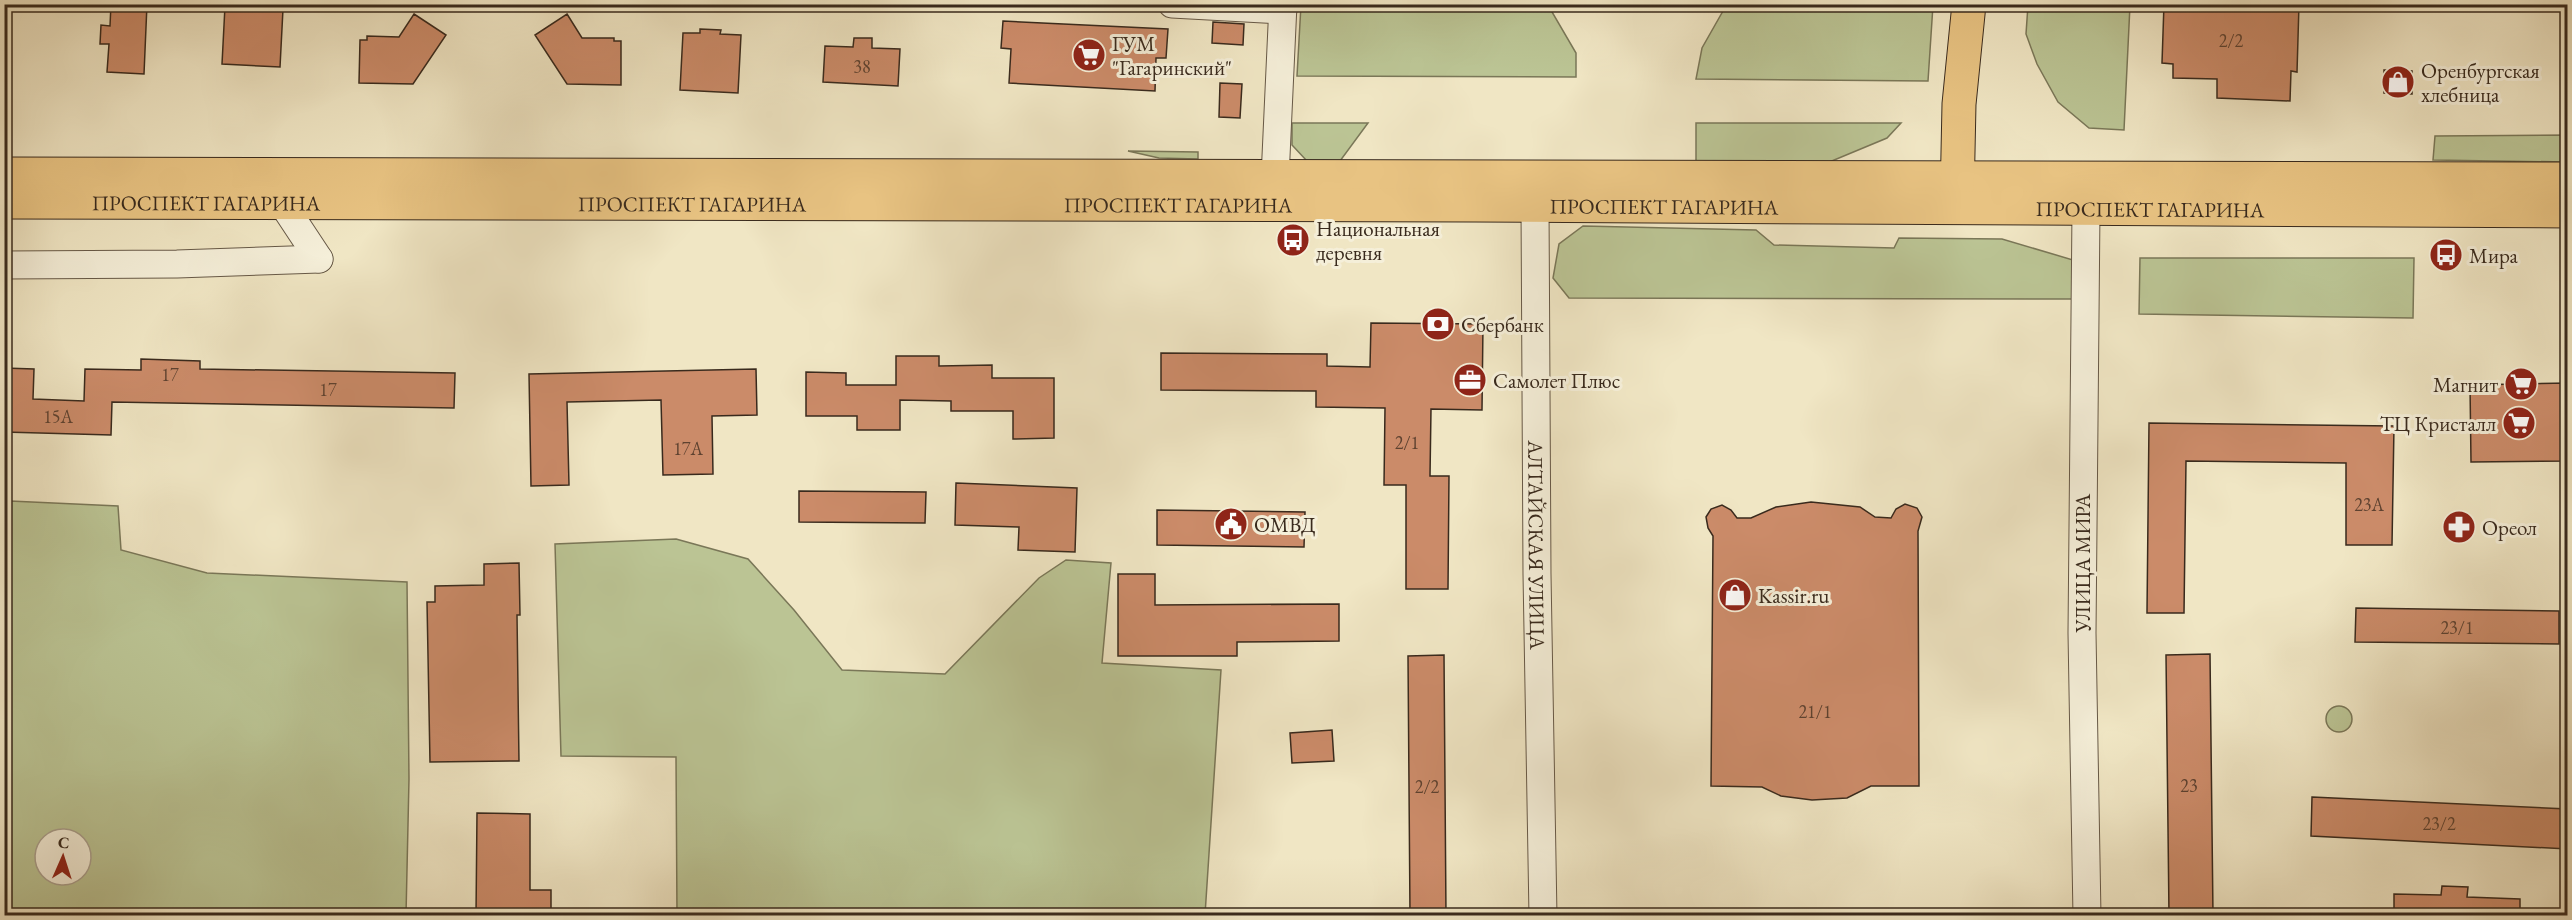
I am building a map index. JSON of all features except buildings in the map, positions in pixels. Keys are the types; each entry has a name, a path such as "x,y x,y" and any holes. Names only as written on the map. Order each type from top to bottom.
{"main road":[{"path":"1957,193 1961,73 1969,4"},
{"name":"ПРОСПЕКТ ГАГАРИНА","path":"4,174 1275,191"},
{"name":"ПРОСПЕКТ ГАГАРИНА","path":"4,202 282,203 1275,191 1957,193 2568,179"},
{"name":"ПРОСПЕКТ ГАГАРИНА","path":"1957,193 2086,210 2568,211"}],"street":[{"path":"1173,5 1283,7 1275,191"},
{"name":"АЛТАЙСКАЯ УЛИЦА","path":"1535,191 1537,574 1543,915"},
{"path":"4,265 177,264 319,259 282,203"},
{"name":"УЛИЦА МИРА","path":"2086,210 2082,633 2086,915"}],"green space":[{"path":"1727,4 1933,5 1928,81 1696,79 1702,48"},
{"path":"1301,5 1548,5 1576,53 1576,77 1297,76"},
{"path":"2028,5 2130,5 2124,130 2089,128 2058,102 2037,64 2026,34"},
{"path":"1292,123 1368,123 1340,161 1307,161 1292,145"},
{"path":"1696,123 1901,123 1887,138 1815,168 1696,164"},
{"path":"2567,135 2567,162 2433,160 2435,136"},
{"path":"1128,151 1198,152 1198,159 1159,158"},
{"path":"1583,226 1756,230 1774,245 1894,248 1899,238 2002,239 2073,260 2073,299 1569,298 1553,278 1559,244"},
{"path":"2140,258 2414,258 2413,318 2139,314"},
{"path":"10,501 118,506 121,550 207,573 407,582 409,779 406,915 5,915 4,528"},
{"path":"676,539 748,559 794,610 842,670 945,674 1039,578 1066,560 1111,563 1102,663 1221,670 1205,915 677,915 676,757 561,756 555,544"},
{"path":"2339,706 2348,710 2352,719 2348,728 2339,732 2330,728 2326,719 2330,710"}],"place":[{"name":"ГУМ \"Гагаринский\"","path":"1089,55"},
{"name":"Оренбургская хлебница","path":"2398,82"},
{"name":"Национальная деревня","path":"1293,240"},
{"name":"Мира","path":"2446,255"},
{"name":"Сбербанк","path":"1438,324"},
{"name":"Самолет Плюс","path":"1470,380"},
{"name":"Магнит","path":"2521,384"},
{"name":"ТЦ Кристалл","path":"2519,423"},
{"name":"ОМВД","path":"1231,524"},
{"name":"Ореол","path":"2459,527"},
{"name":"Kassir.ru","path":"1735,595"}]}
